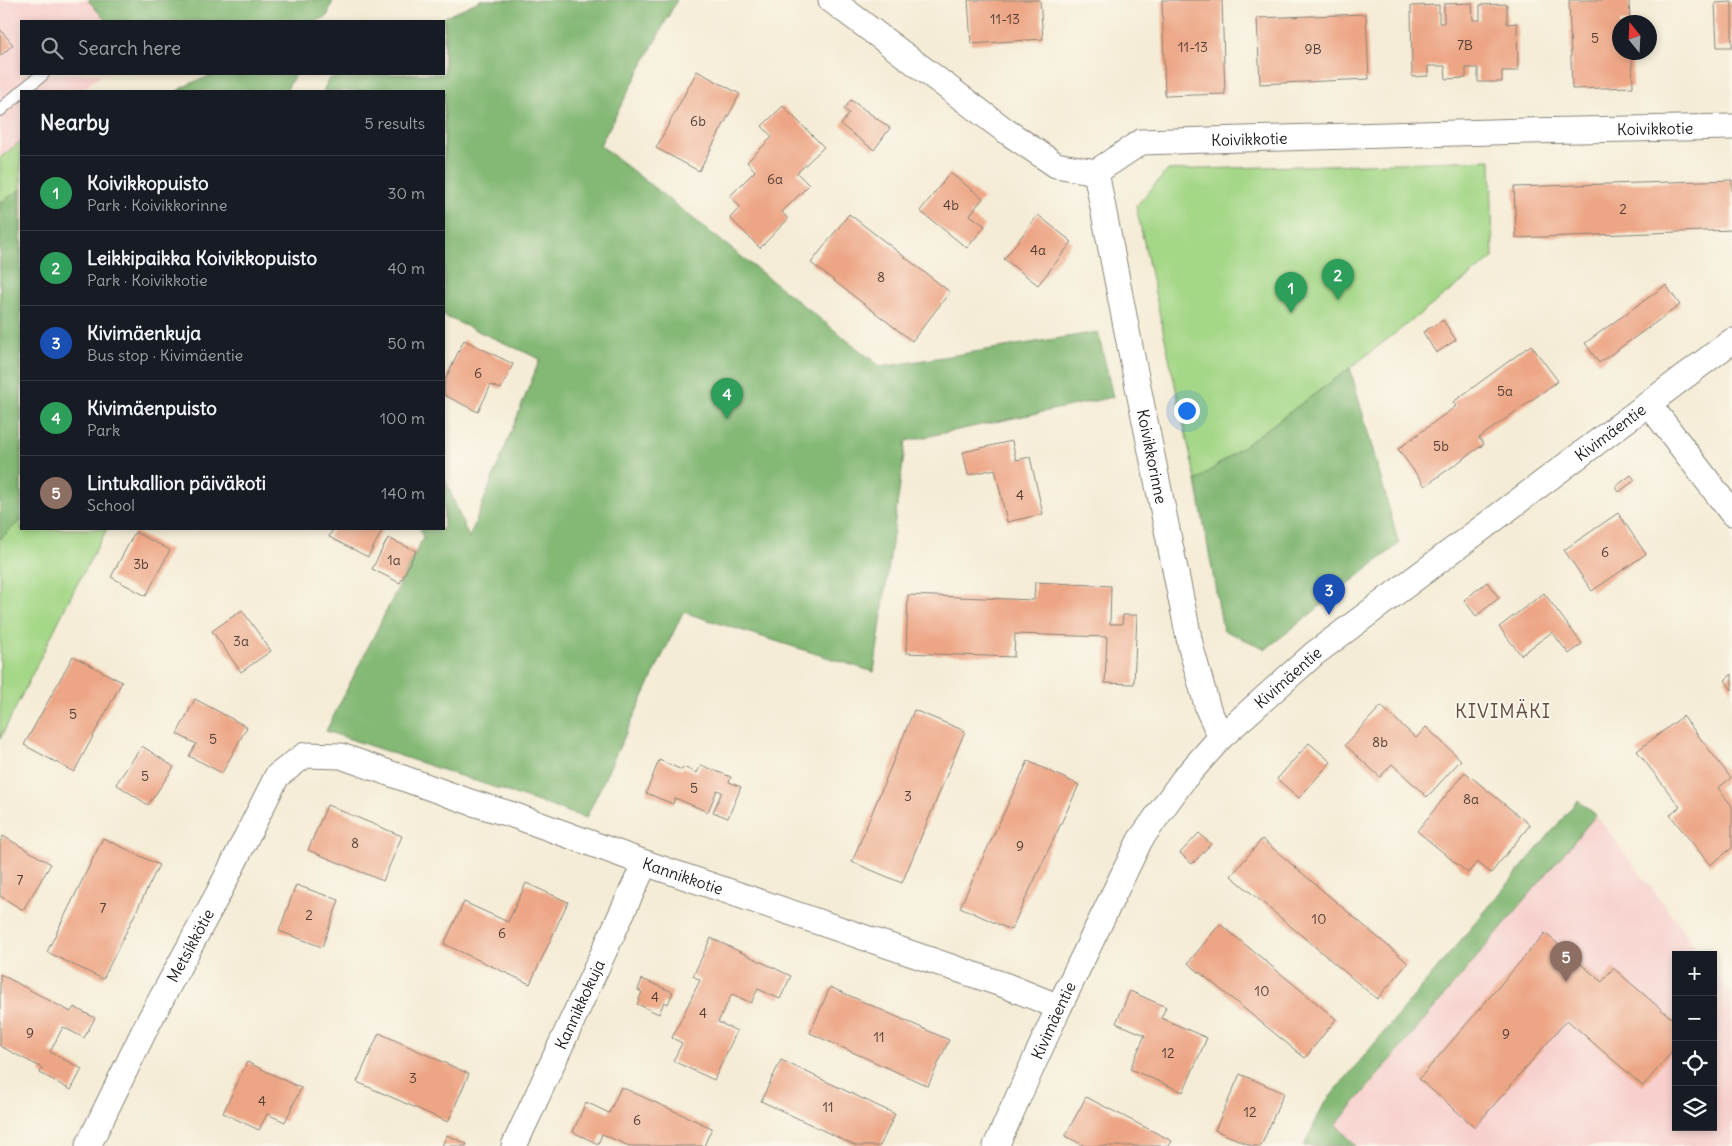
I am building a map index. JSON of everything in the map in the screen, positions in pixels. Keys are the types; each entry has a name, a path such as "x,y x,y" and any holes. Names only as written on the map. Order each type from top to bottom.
{"street":[{"path":"831,0 1006,131 1056,165 1096,172"},
{"name":"Koivikkotie","path":"1096,172 1141,142 1526,131 1732,128"},
{"name":"Koivikkorinne","path":"1096,172 1191,648 1208,709 1221,737"},
{"name":"Kivimäentie","path":"996,1146 1059,1007 1140,840 1184,780 1221,737 1314,654 1732,341"},
{"path":"1649,404 1732,513"},
{"name":"Kannikkotie","path":"305,755 341,756 645,863 1007,986 1059,1007"},
{"name":"Metsikkötie","path":"88,1146 142,1035 218,894 277,776 305,755"},
{"name":"Kannikkokuja","path":"514,1146 645,863"}],"lane":[{"path":"24,90 43,75"},
{"path":"0,110 20,94"}],"shaded area":[{"path":"0,0 88,0 105,20 20,20 20,75 101,75 82,90 20,90 20,142 0,158"},
{"path":"1596,815 1699,951 1672,951 1672,1131 1717,1131 1717,975 1732,995 1732,1146 1356,1146 1336,1126"}],"green space":[{"path":"88,0 333,0 327,17 318,20 105,20"},
{"path":"481,0 677,0 600,145 881,367 1098,332 1113,397 906,441 874,672 683,612 586,818 326,731 423,538 420,530 445,530 445,479 469,538 540,359 445,316 445,90 323,90 328,80 336,75 445,75 445,20 439,20"},
{"path":"213,75 294,75 287,90 179,90 191,83"},
{"path":"20,142 20,530 106,530 75,588 0,739 0,158"},
{"path":"1491,160 1493,258 1350,368 1196,481 1136,206 1168,170"},
{"path":"20,190 20,521 0,539 0,203"},
{"path":"1350,368 1399,544 1266,649 1223,630 1196,481"},
{"path":"1578,800 1596,815 1336,1125 1356,1146 1304,1146 1324,1104"}],"building":[{"path":"968,0 1040,0 1043,39 971,44"},
{"path":"1162,0 1222,0 1225,94 1165,96"},
{"path":"1569,0 1629,0 1630,15 1612,15 1612,60 1632,60 1633,87 1572,89"},
{"path":"1732,2 1732,47 1717,47 1715,3"},
{"path":"1472,3 1473,20 1480,20 1480,5 1507,4 1507,24 1517,23 1518,71 1502,71 1502,82 1478,82 1478,68 1466,68 1466,78 1446,79 1445,66 1428,66 1428,76 1412,77 1411,6 1439,5 1439,23 1444,23 1444,4"},
{"path":"1366,14 1369,79 1260,84 1257,18"},
{"path":"0,29 13,45 0,56"},
{"path":"697,71 740,94 699,171 656,148"},
{"path":"851,100 890,128 874,150 841,125 849,113 844,109"},
{"path":"783,106 824,147 797,173 809,185 782,212 788,219 760,248 730,218 740,207 730,196 755,171 747,162 772,137 762,126"},
{"path":"950,173 983,198 970,215 985,226 967,248 920,211"},
{"path":"1732,180 1732,230 1516,238 1514,187"},
{"path":"849,214 950,292 912,341 811,263"},
{"path":"1038,215 1072,242 1038,285 1004,259"},
{"path":"1666,285 1680,305 1599,363 1585,343"},
{"path":"1443,320 1456,340 1436,353 1423,332"},
{"path":"464,340 513,364 501,389 491,385 478,412 445,396 445,380"},
{"path":"1531,345 1558,381 1479,438 1484,444 1425,486 1398,449 1456,406 1453,402"},
{"path":"1012,441 1016,460 1030,457 1043,514 1007,522 995,469 968,475 963,452"},
{"path":"1631,475 1635,480 1619,492 1615,487"},
{"path":"1618,513 1646,554 1592,591 1564,550"},
{"path":"332,530 382,530 368,557 329,537"},
{"path":"135,532 170,550 146,596 111,577"},
{"path":"388,538 416,551 400,583 372,569"},
{"path":"1035,582 1111,586 1110,624 1122,624 1123,615 1137,615 1134,684 1105,683 1107,637 1015,634 1014,657 906,653 908,595 1034,600"},
{"path":"1487,582 1499,598 1476,616 1464,600"},
{"path":"1544,593 1582,644 1569,654 1552,632 1521,655 1499,627"},
{"path":"242,610 271,651 241,672 212,631"},
{"path":"73,656 122,682 74,772 24,745"},
{"path":"1732,674 1732,690 1725,680"},
{"path":"195,699 247,727 222,773 189,756 196,744 177,734"},
{"path":"1381,706 1416,738 1426,727 1461,760 1427,797 1392,764 1380,777 1345,745"},
{"path":"914,710 965,731 902,883 852,862"},
{"path":"1683,716 1731,778 1718,788 1732,806 1732,848 1710,865 1670,815 1680,807 1637,751"},
{"path":"1309,743 1331,762 1299,798 1277,779"},
{"path":"142,746 174,767 148,805 116,784"},
{"path":"659,760 682,770 683,767 697,773 701,765 731,777 729,782 741,787 728,818 713,812 722,792 717,790 708,812 675,798 673,804 646,793"},
{"path":"1028,761 1079,785 1011,930 960,907"},
{"path":"1465,772 1530,825 1491,873 1477,862 1468,873 1417,831"},
{"path":"327,805 402,836 383,881 308,850"},
{"path":"1199,833 1211,844 1192,864 1180,853"},
{"path":"3,836 51,864 23,910 0,896 0,842"},
{"path":"103,838 159,865 103,979 47,952"},
{"path":"1262,839 1408,963 1377,999 1231,876"},
{"path":"526,883 568,902 530,984 444,944 464,902 508,922"},
{"path":"296,885 339,900 322,947 279,931"},
{"path":"1220,924 1336,1019 1305,1058 1188,963"},
{"path":"1545,933 1602,982 1613,968 1672,1019 1672,1052 1643,1086 1567,1020 1475,1127 1419,1079"},
{"path":"711,938 791,976 780,999 758,989 751,1003 732,994 718,1022 737,1031 714,1080 673,1061 682,1043 672,1038 700,980 693,976"},
{"path":"0,974 71,1012 74,1007 95,1018 84,1038 63,1027 50,1052 82,1069 71,1090 40,1073 42,1068 0,1046"},
{"path":"642,979 673,992 668,1004 664,1002 659,1014 637,1004 642,992 638,990"},
{"path":"830,987 949,1040 928,1086 810,1033"},
{"path":"1130,991 1166,1007 1161,1018 1207,1038 1183,1092 1130,1069 1145,1035 1116,1023"},
{"path":"379,1033 469,1074 448,1122 357,1082"},
{"path":"781,1060 895,1114 880,1146 856,1146 761,1101"},
{"path":"247,1062 301,1088 285,1122 267,1114 259,1130 223,1113"},
{"path":"1240,1074 1284,1093 1261,1146 1252,1146 1215,1130"},
{"path":"621,1087 712,1128 704,1146 629,1146 602,1134 598,1144 573,1132 586,1102 609,1113"},
{"path":"1086,1097 1172,1141 1169,1146 1085,1146 1065,1136"},
{"path":"447,1135 467,1144 466,1146 442,1146"}],"place":[{"name":"Leikkipaikka Koivikkopuisto","path":"1338,300"},
{"name":"Koivikkopuisto","path":"1291,313"},
{"name":"Kivimäenpuisto","path":"727,419"},
{"name":"Kivimäenkuja","path":"1329,615"},
{"name":"Lintukallion päiväkoti","path":"1566,982"}],"district":[{"name":"KIVIMÄKI","path":"1503,711"}]}
